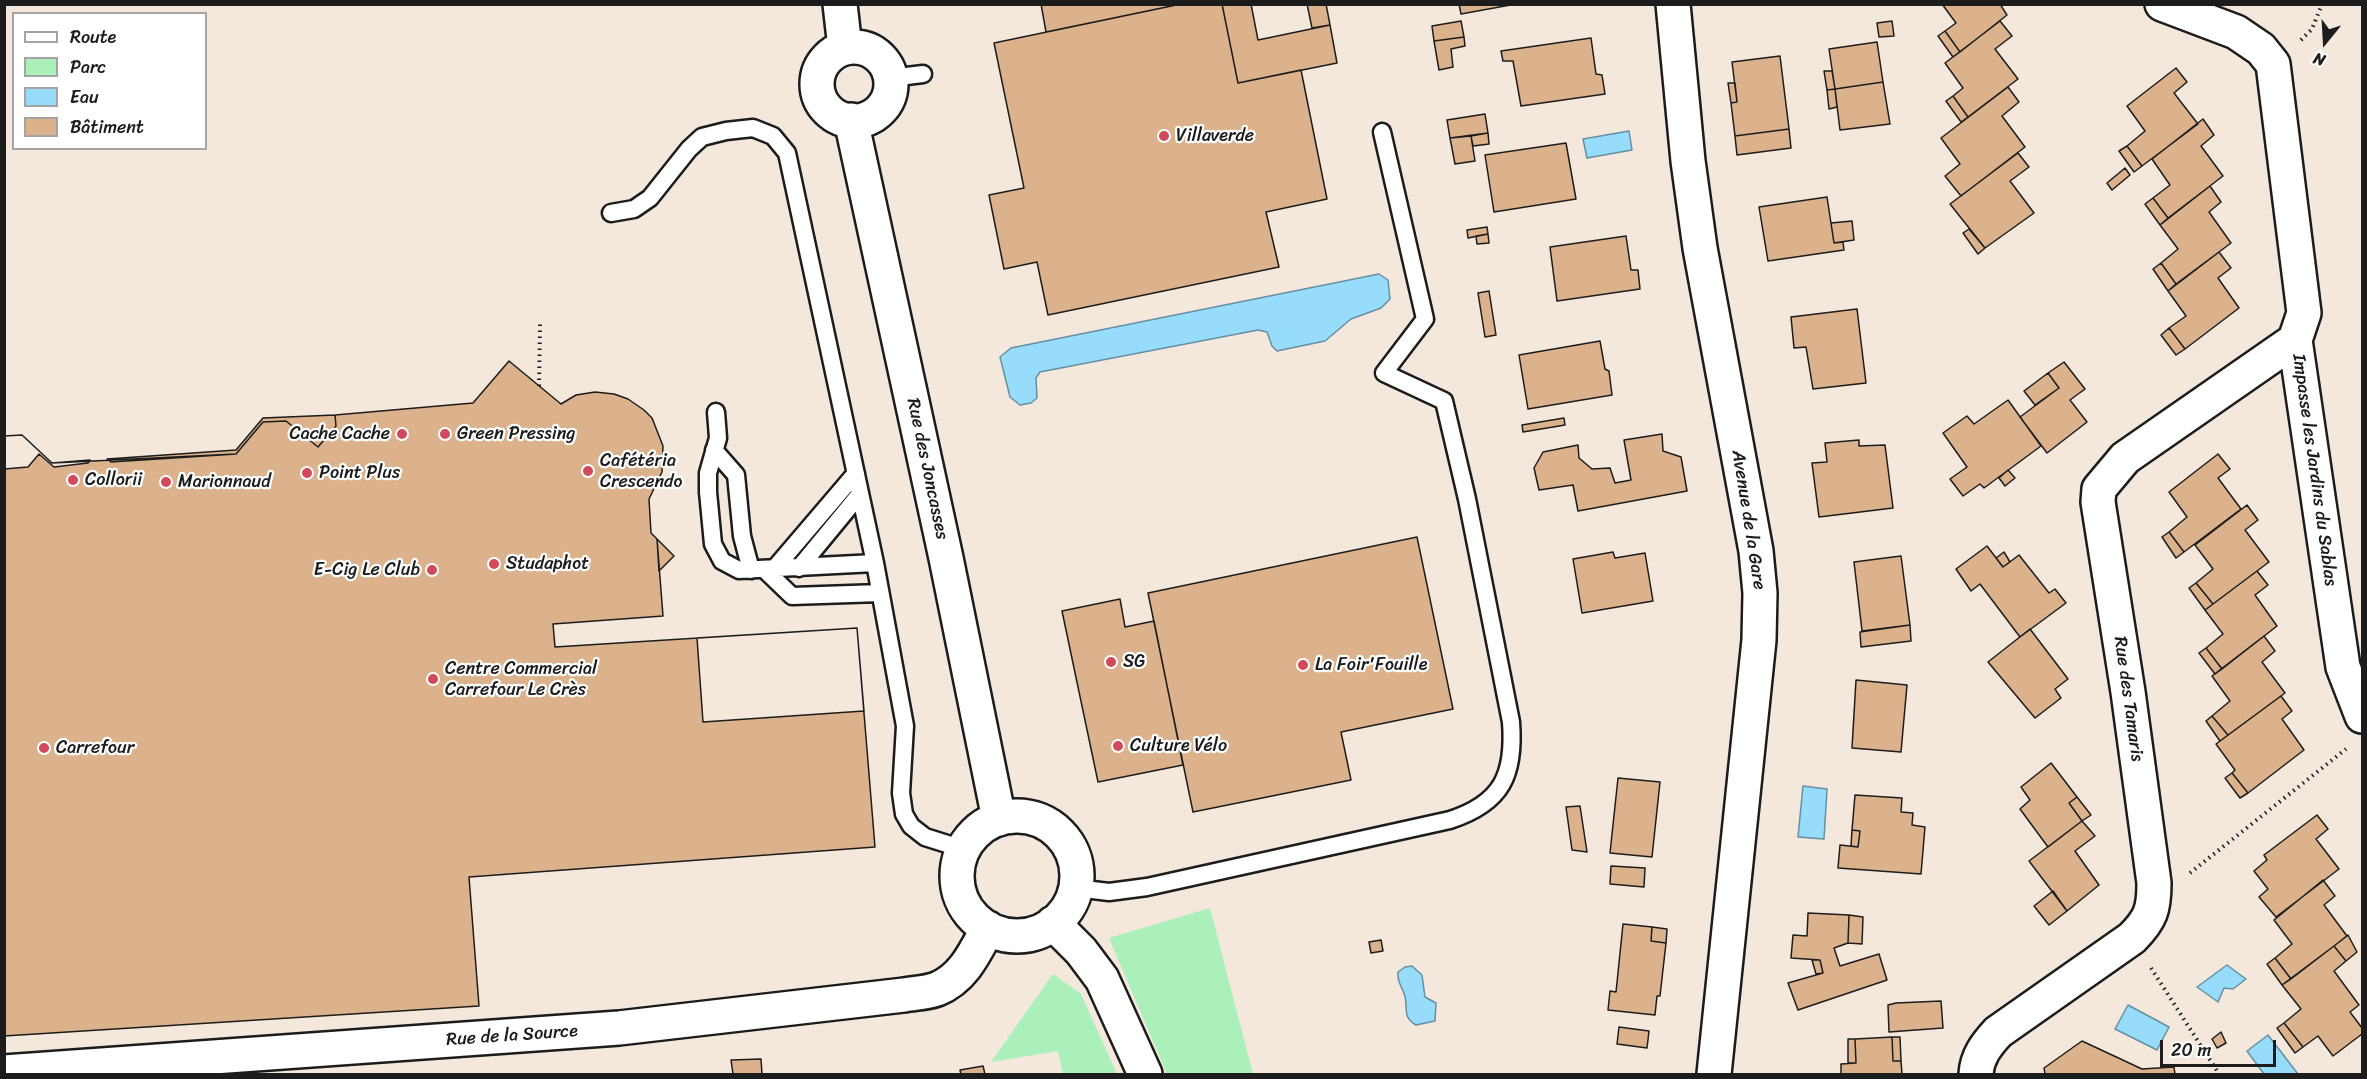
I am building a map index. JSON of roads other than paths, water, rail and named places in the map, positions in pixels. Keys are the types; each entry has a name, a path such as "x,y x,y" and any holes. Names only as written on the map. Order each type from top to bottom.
{"street":[{"path":"840,4 844,48"},
{"name":"Avenue de la Gare","path":"1673,4 1688,161 1700,248 1756,550 1760,593 1759,640 1714,1074"},
{"name":"Impasse les Jardins du Sablas","path":"2162,4 2236,32 2261,49 2273,64 2304,313 2295,340 2343,667 2358,730"},
{"path":"857,47 873,53 886,66 890,78 887,99 881,108 862,120 840,118 823,105 818,95 817,84 824,61 833,53 844,48 857,47"},
{"name":"Rue des Joncasses","path":"851,120 946,558 999,819"},
{"name":"Rue des Tamaris","path":"1976,1074 1980,1056 1998,1032 2132,938 2151,915 2154,901 2154,883 2128,692 2098,502 2099,489 2125,458 2295,340"},
{"path":"1016,815 1033,818 1062,835 1072,852 1077,870 1076,888 1067,908 1053,923 1038,932 1021,935 1004,934 988,928 974,917 963,902 958,885 957,867 963,849 984,825 999,819 1016,815"},
{"path":"1053,923 1081,951 1102,979 1145,1074"},
{"name":"Rue de la Source","path":"4,1072 246,1065 619,1028 936,990 954,980 968,965 988,928"}],"lane":[{"path":"890,78 923,74"},
{"path":"611,213 634,209 650,198 689,149 702,137 753,128 773,136 787,153 875,563 905,726 901,793 904,814 911,826 925,837 963,849"},
{"path":"1076,888 1109,892 1146,887 1450,820 1468,814 1485,804 1506,778 1511,759 1510,722 1467,499 1444,401 1384,373 1425,319 1382,132"},
{"path":"716,412 718,438 708,473 708,492 713,544 722,561 739,570 875,563"},
{"path":"714,450 736,475 742,536 763,570 792,596 880,593"},
{"path":"763,570 856,473"},
{"path":"799,567 860,494"}],"water":[{"path":"1629,131 1632,150 1587,158 1583,139"},
{"path":"1379,274 1388,280 1390,299 1381,308 1351,319 1325,341 1277,351 1272,346 1267,332 1258,330 1040,372 1036,378 1037,398 1031,403 1020,405 1010,397 1000,357 1011,348"},
{"path":"1803,786 1827,789 1824,839 1798,837"},
{"path":"2227,965 2246,979 2233,989 2224,988 2218,1002 2197,987"},
{"path":"1412,966 1422,975 1425,997 1436,1003 1435,1021 1416,1025 1407,1016 1405,996 1399,982 1398,972 1405,967"},
{"path":"2128,1005 2169,1027 2157,1050 2115,1029"},
{"path":"2268,1035 2298,1074 2264,1074 2247,1051"}],"place":[{"name":"Villaverde","path":"1164,136"},
{"name":"Cache Cache","path":"402,434"},
{"name":"Green Pressing","path":"445,434"},
{"name":"Cafétéria Crescendo","path":"588,471"},
{"name":"Point Plus","path":"307,473"},
{"name":"Collorii","path":"73,480"},
{"name":"Marionnaud","path":"166,482"},
{"name":"Studaphot","path":"494,564"},
{"name":"E-Cig Le Club","path":"432,570"},
{"name":"SG","path":"1111,662"},
{"name":"La Foir'Fouille","path":"1303,665"},
{"name":"Centre Commercial Carrefour Le Crès","path":"433,679"},
{"name":"Culture Vélo","path":"1118,746"},
{"name":"Carrefour","path":"44,748"}]}
